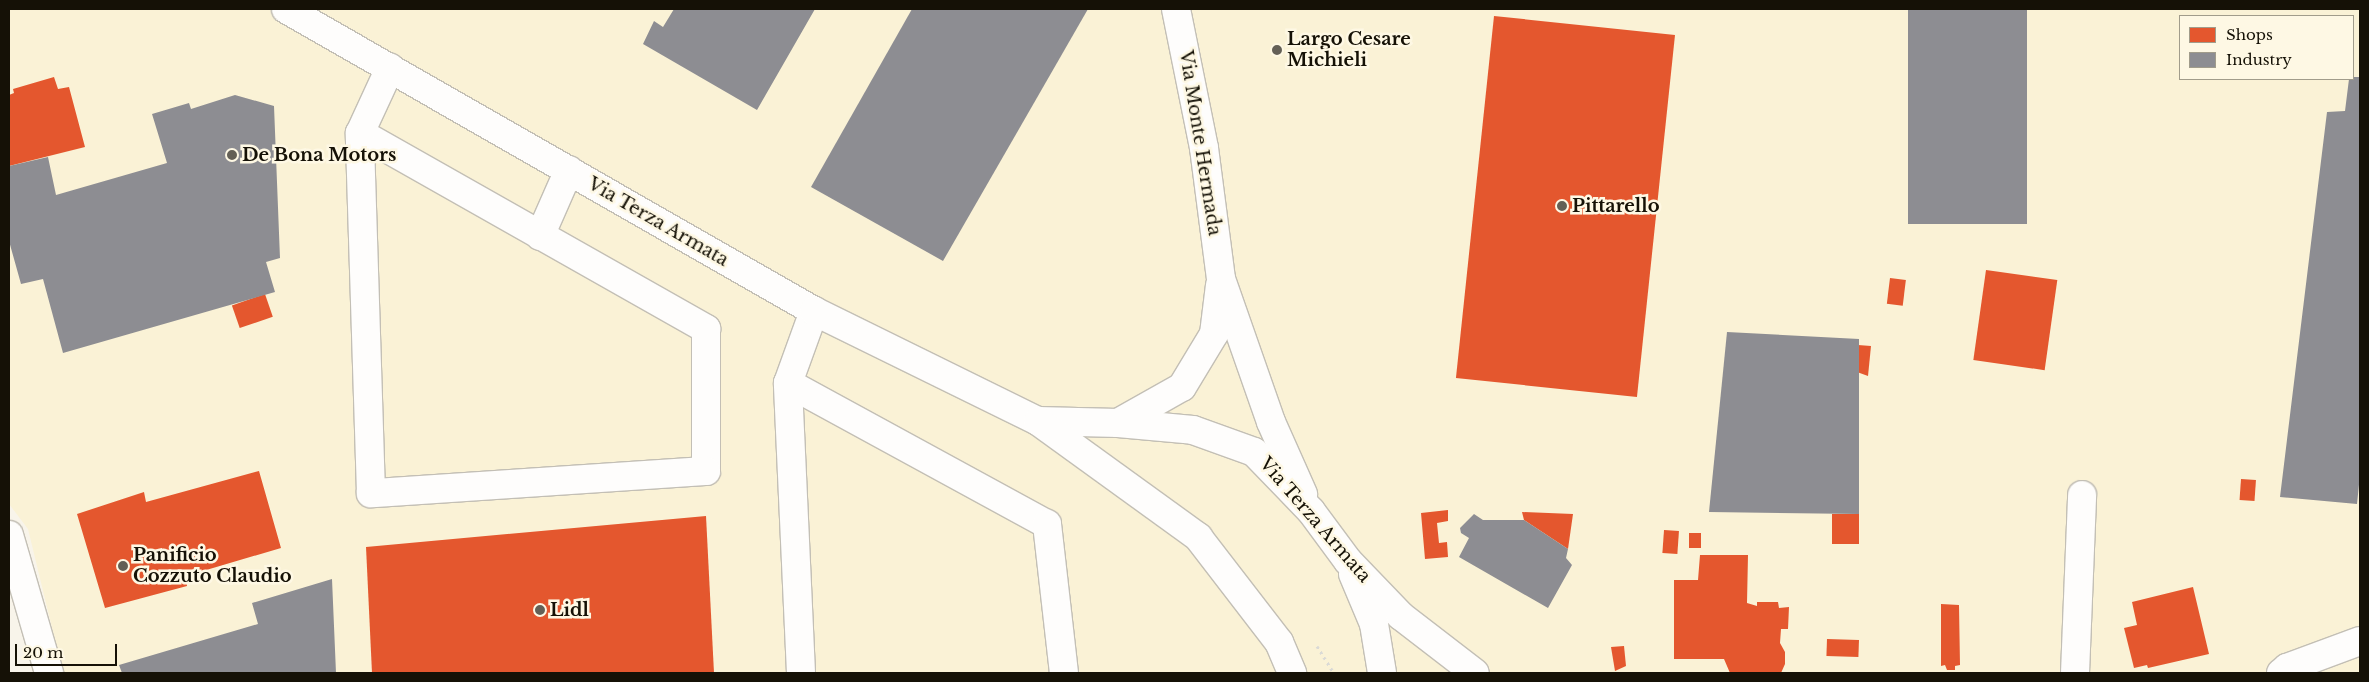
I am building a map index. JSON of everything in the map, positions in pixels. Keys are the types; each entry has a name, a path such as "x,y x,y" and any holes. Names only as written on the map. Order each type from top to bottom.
{"street":[{"name":"Via Terza Armata","path":"286,9 814,312 1038,421 1198,537 1280,642 1292,673"},
{"name":"Via Monte Hermada","path":"1176,9 1204,148 1221,278 1272,422 1311,511"},
{"path":"360,134 706,329 706,470 371,493 360,134 390,68"},
{"path":"540,236 569,170"},
{"name":"Via Monte Hermada","path":"1118,423 1182,387 1214,334 1221,278"},
{"path":"801,673 788,383 814,312"},
{"path":"788,383 1048,524 1064,673"},
{"name":"Via Terza Armata","path":"1038,421 1118,423 1193,430 1254,452 1311,511 1348,561 1401,616 1475,673"},
{"path":"2075,673 2082,495"},
{"path":"9,535 49,673"},
{"path":"1348,561 1374,624 1382,673"},
{"path":"2281,673 2286,668 2360,641"}],"shaded area":[{"path":"9,9 2360,9 2360,673 63,673 28,529 9,504"}],"building: Shops":[{"name":"Pittarello","path":"1494,16 1675,35 1637,397 1456,378"},
{"path":"54,77 58,89 69,87 85,147 9,166 9,95 14,93 13,89"},
{"path":"1986,270 2057,280 2045,370 1973,360"},
{"path":"1890,278 1906,280 1903,306 1887,304"},
{"path":"265,294 273,317 240,328 232,305"},
{"path":"1858,345 1871,346 1868,376 1857,372"},
{"path":"259,471 281,548 186,576 187,586 105,608 77,514 144,492 146,502"},
{"path":"2241,479 2256,480 2254,501 2240,500"},
{"path":"1448,510 1448,521 1437,523 1439,543 1447,542 1448,557 1425,559 1421,513"},
{"path":"1522,512 1573,514 1568,549 1524,520"},
{"path":"1832,514 1859,514 1859,544 1832,544"},
{"name":"Lidl","path":"706,516 714,673 372,673 366,547"},
{"path":"1664,530 1679,531 1677,554 1662,553"},
{"path":"1689,533 1701,533 1701,548 1689,548"},
{"path":"1700,555 1748,555 1747,603 1757,606 1757,602 1778,602 1779,608 1789,607 1788,629 1781,629 1780,643 1785,652 1785,664 1781,673 1730,673 1724,659 1674,659 1674,580 1698,580"},
{"path":"2193,587 2209,654 2148,668 2147,665 2134,668 2124,628 2137,625 2132,602"},
{"path":"1941,604 1959,605 1960,665 1955,666 1955,670 1947,670 1945,665 1941,666"},
{"path":"1827,639 1859,640 1858,657 1826,656"},
{"path":"1624,646 1626,666 1615,671 1611,647"}],"building: Industry":[{"path":"674,9 815,9 757,110 643,44 654,21 663,27"},
{"path":"912,9 1088,9 943,261 811,187"},
{"path":"1908,9 2027,9 2027,224 1908,224"},
{"path":"2354,77 2360,77 2360,475 2357,504 2280,497 2327,112 2345,111 2349,80 2354,80"},
{"path":"235,95 274,106 280,258 266,262 275,292 63,353 43,279 21,284 9,241 9,166 48,157 56,195 167,163 152,114 189,103 191,109"},
{"path":"1727,332 1859,339 1859,514 1709,512"},
{"path":"1474,514 1483,520 1524,520 1568,549 1566,558 1572,565 1548,608 1459,557 1469,538 1461,533 1460,528"},
{"path":"332,579 336,673 122,673 119,665 258,624 252,603"}],"place":[{"name":"Largo Cesare Michieli","path":"1277,50"},
{"name":"De Bona Motors","path":"232,155"},
{"name":"Pittarello","path":"1562,206"},
{"name":"Panificio Cozzuto Claudio","path":"123,566"},
{"name":"Lidl","path":"540,610"}]}
